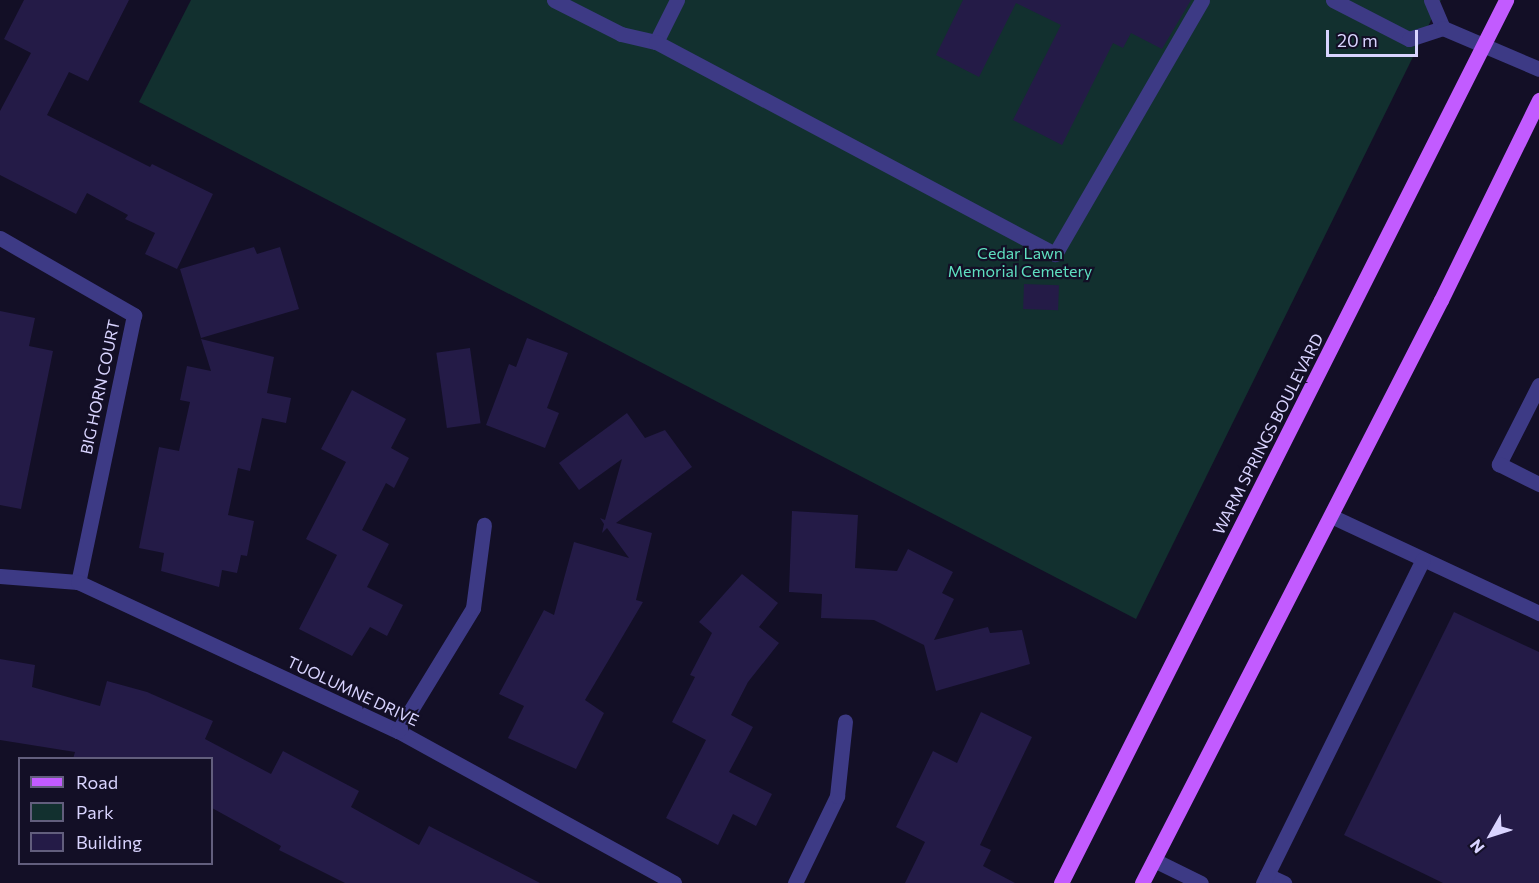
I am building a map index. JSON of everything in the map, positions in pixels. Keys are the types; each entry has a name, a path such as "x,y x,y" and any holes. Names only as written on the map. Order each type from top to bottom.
{"main road":[{"name":"WARM SPRINGS BOULEVARD","path":"1061,883 1506,0"},
{"path":"1142,883 1331,516 1539,100"}],"street":[{"path":"554,0 621,34 656,42 1055,254 1202,0"},
{"path":"656,42 677,0"},
{"path":"1333,0 1409,39 1443,27"},
{"path":"1431,0 1443,27 1539,69"},
{"name":"BIG HORN COURT","path":"0,238 134,315 78,582"},
{"path":"1539,385 1498,464 1539,484"},
{"path":"1331,516 1539,613"},
{"path":"398,731 473,608 484,525"},
{"path":"1284,883 1265,879 1423,559"},
{"name":"TUOLUMNE DRIVE","path":"0,576 78,582 398,731 674,883"},
{"path":"795,883 837,796 845,721"},
{"path":"1154,860 1201,883"}],"green space":[{"name":"Cedar Lawn Memorial Cemetery","path":"191,0 1441,0 1136,619 139,102"}],"building":[{"path":"24,0 129,0 88,81 69,72 47,115 150,167 152,164 213,194 177,269 145,254 155,233 125,219 128,215 87,193 76,214 0,175 0,111 31,53 4,39"},
{"path":"963,0 1191,0 1162,49 1131,33 1123,48 1113,43 1062,145 1013,120 1061,25 1016,3 979,77 936,55"},
{"path":"254,247 257,254 280,247 299,309 201,338 180,269"},
{"path":"1024,284 1059,285 1058,310 1023,309"},
{"path":"0,311 35,318 29,346 53,351 21,509 0,505"},
{"path":"527,338 568,353 547,408 559,413 545,448 486,425 509,364 516,367"},
{"path":"201,339 274,357 267,393 291,398 286,423 262,418 250,471 238,468 228,515 254,521 247,556 241,555 237,573 222,570 219,587 161,571 164,553 139,548 159,447 179,451 190,402 180,400 187,366 211,371"},
{"path":"470,348 481,423 447,428 436,353"},
{"path":"352,390 406,419 391,448 409,458 394,488 386,483 362,530 389,544 367,587 403,605 387,636 370,627 352,656 299,629 337,555 306,539 346,462 321,449"},
{"path":"627,413 645,438 665,430 692,467 616,523 652,533 636,600 643,602 585,700 604,713 576,769 508,738 524,706 499,694 544,610 554,615 574,542 629,558 607,528 602,533 604,524 600,518 605,520 622,459 579,490 559,463"},
{"path":"792,511 858,515 855,568 897,571 908,549 953,572 942,593 954,599 934,640 988,627 990,633 1022,630 1030,664 936,691 924,645 874,620 821,618 822,594 789,592"},
{"path":"742,574 778,603 759,627 779,643 748,682 731,715 753,727 729,772 772,794 756,826 733,814 718,845 666,818 706,740 672,722 695,677 690,675 712,633 699,622"},
{"path":"1454,612 1539,652 1539,883 1443,883 1344,835"},
{"path":"0,659 35,665 32,687 100,706 107,681 147,692 213,721 205,739 271,774 283,751 359,791 351,807 419,845 429,826 540,883 345,883 279,850 281,846 213,809 213,757 74,757 75,752 0,740"},
{"path":"981,712 1032,737 980,845 991,850 983,866 1015,883 905,883 925,842 896,827 933,751 957,763"}]}
